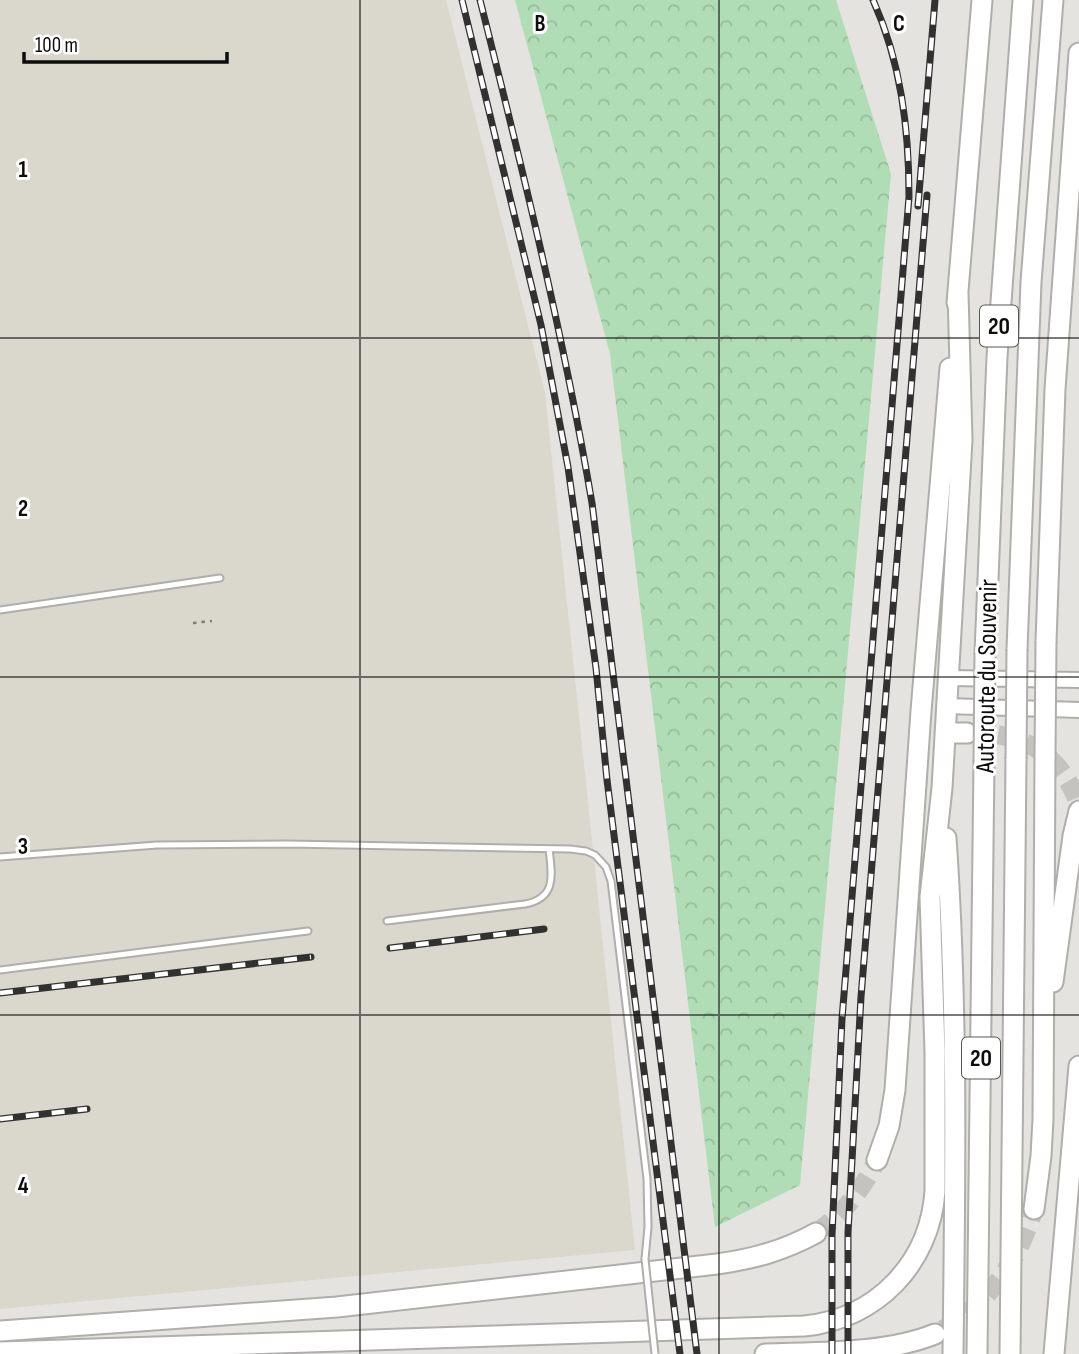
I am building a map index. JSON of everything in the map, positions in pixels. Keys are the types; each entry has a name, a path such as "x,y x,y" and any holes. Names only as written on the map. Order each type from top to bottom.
{"highway":[{"path":"877,1160 890,1126 895,1090 921,711 982,0"},
{"name":"Autoroute du Souvenir","path":"978,1354 985,653 994,409 1023,0"},
{"name":"Autoroute du Souvenir","path":"1010,1354 1017,649 1030,294 1053,0"},
{"path":"1034,1209 1042,1141 1046,641 1055,389 1079,54"},
{"path":"0,1352 824,1324 865,1307 888,1290 907,1270 924,1242 934,1202 936,1162 930,897 942,788 962,440 958,293"},
{"path":"945,733 967,733"},
{"path":"942,788 950,897 954,1046 953,1354"},
{"path":"1043,1059 1073,836 1079,811"},
{"path":"1054,1354 1079,1066"},
{"path":"0,1331 337,1307 717,1264 767,1255 790,1247 816,1233"},
{"path":"765,1354 890,1348 915,1343 935,1334"}],"main road":[{"path":"948,678 1079,680"},
{"path":"946,706 1079,710"}],"lane":[{"path":"0,610 220,578"},
{"path":"0,857 157,845 288,844 550,849 586,851 601,860 610,873 647,1179 648,1227 645,1259 655,1354"},
{"path":"387,921 541,900 549,890 551,881 550,849"},
{"path":"0,970 308,931"}],"path":[{"path":"193,623 212,621"}],"shaded area":[{"path":"0,0 446,0 545,393 635,1250 0,1309"}],"green space":[{"path":"515,0 836,0 891,174 800,1185 715,1227 610,354"}],"tunnel":[{"path":"969,733 1006,736 1037,749 1050,758 1061,771 1079,804"},
{"path":"816,1233 851,1201 877,1160"},
{"path":"942,1330 974,1307 1000,1279 1020,1245 1034,1209"}],"railway":[{"path":"462,0 541,325 568,467 596,668 607,780 680,1354"},
{"path":"480,0 555,313 592,503 697,1354"},
{"path":"832,1354 832,1235 842,1019 909,197 902,96 883,23 873,0"},
{"path":"918,206 935,0"},
{"path":"848,1354 848,1233 861,997 927,195"},
{"path":"390,948 544,929"},
{"path":"0,993 311,957"},
{"path":"0,1119 87,1109"}]}
